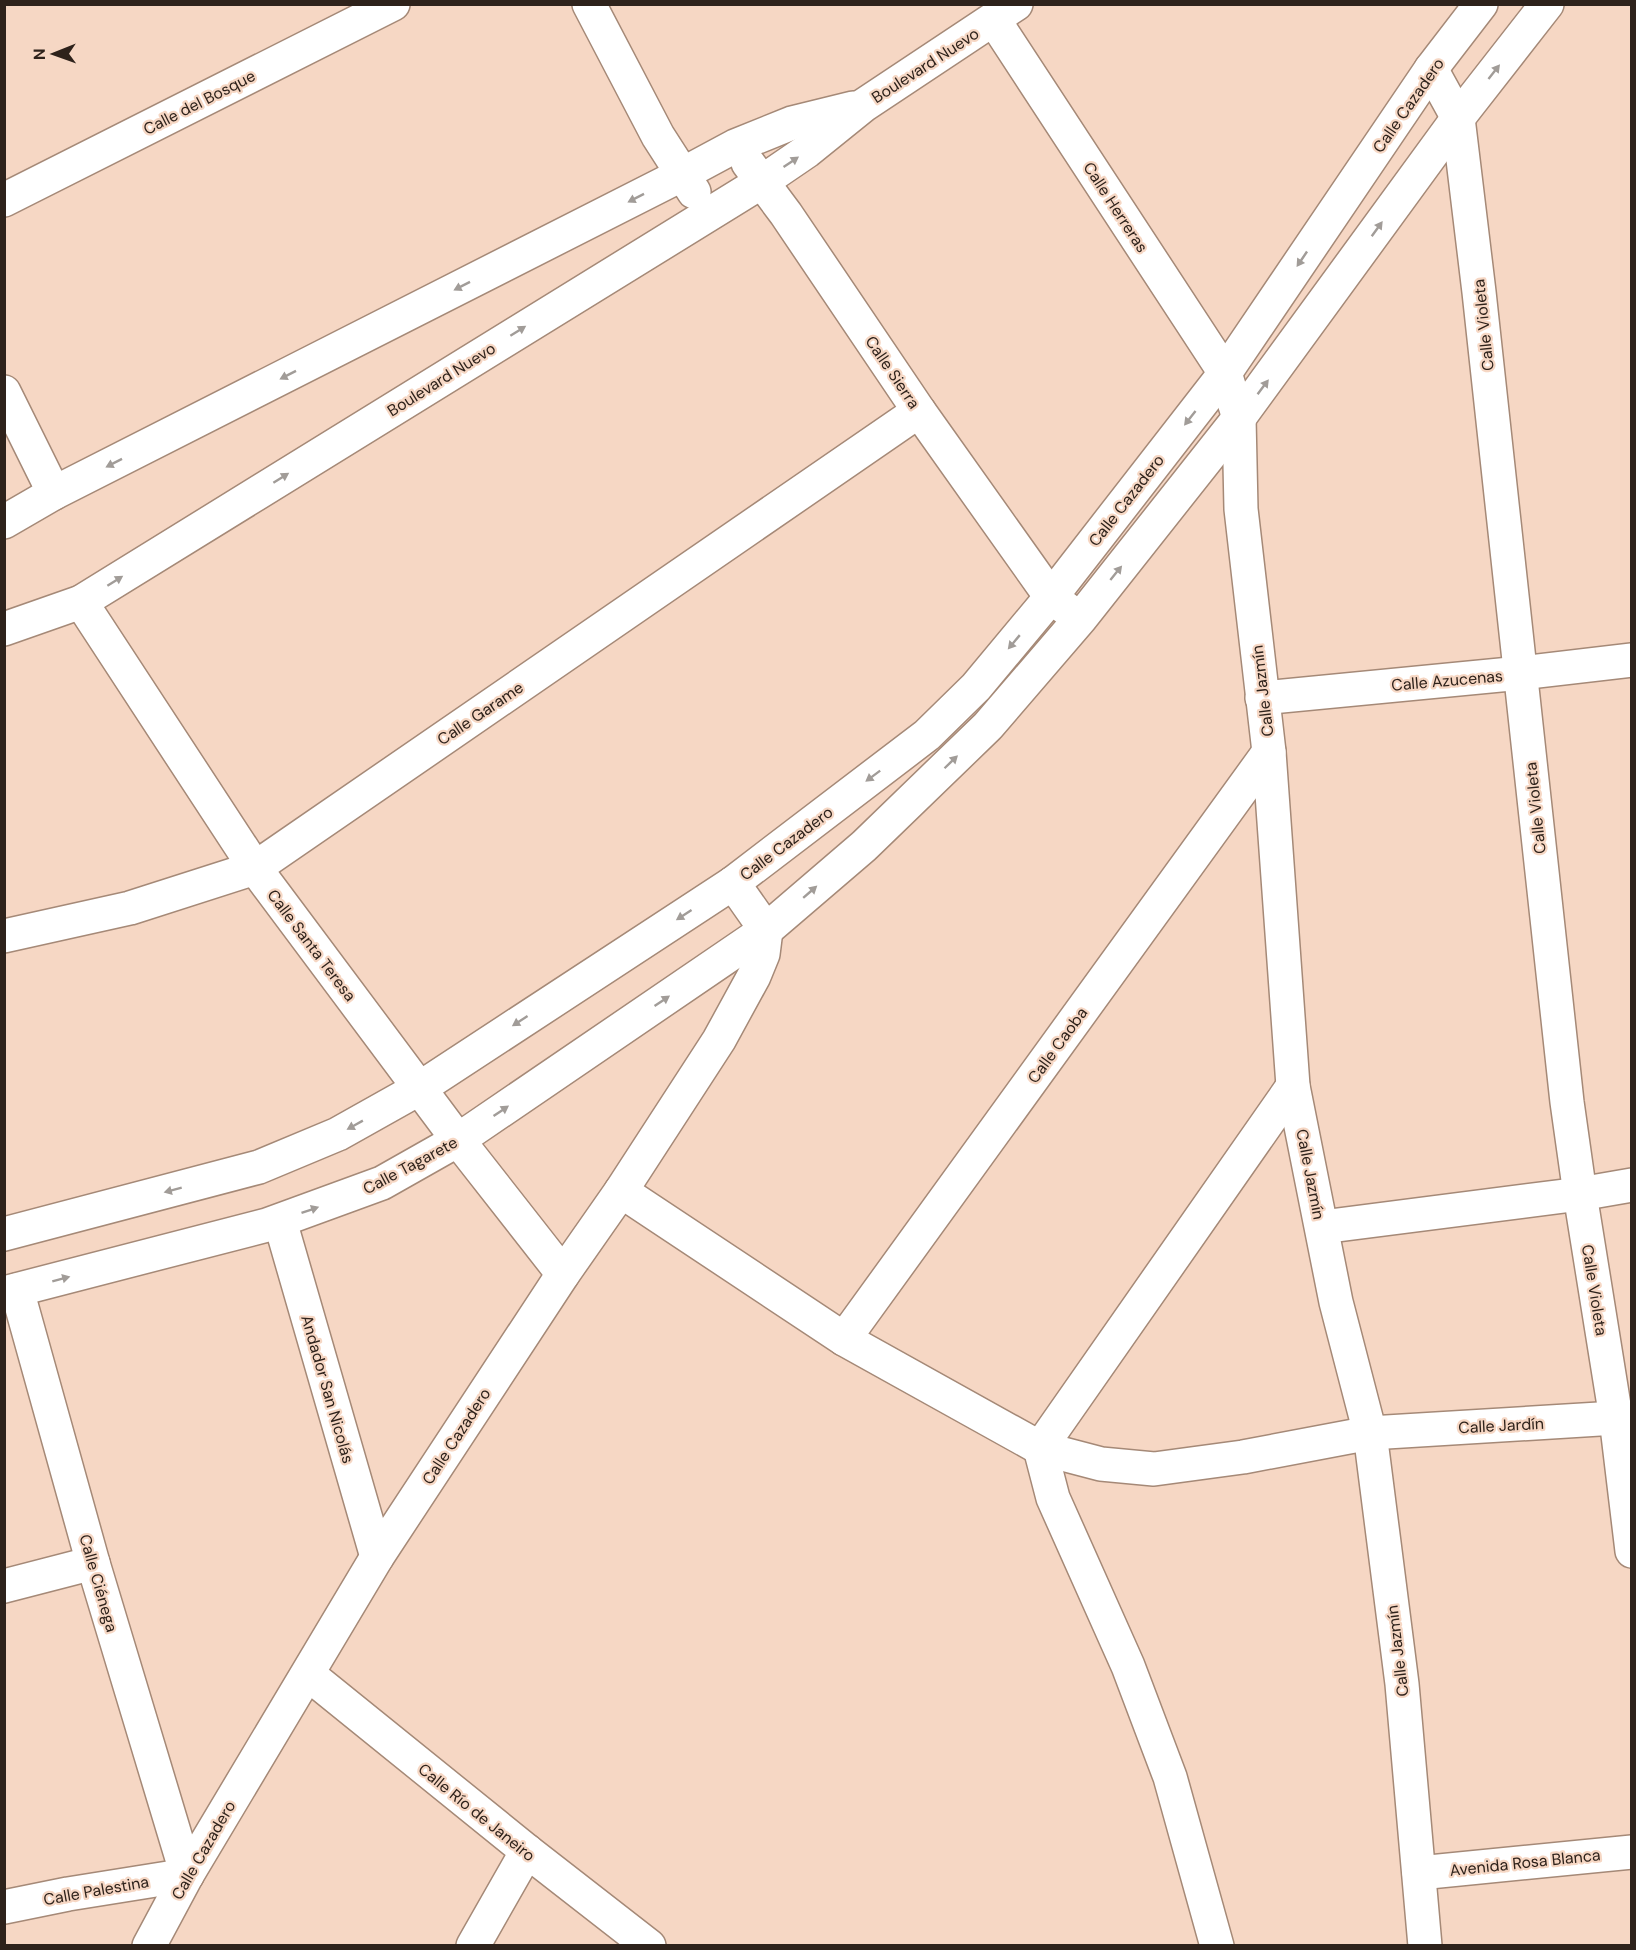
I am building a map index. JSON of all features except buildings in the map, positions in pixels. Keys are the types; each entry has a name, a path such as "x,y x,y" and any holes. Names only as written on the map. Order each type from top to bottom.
{"street":[{"name":"Calle del Bosque","path":"4,200 393,4"},
{"path":"589,4 658,136 681,175 709,213"},
{"name":"Calle Cazadero","path":"766,930 864,846 988,726 1080,618 1232,396 1431,69 1481,4"},
{"name":"Calle Cazadero","path":"149,1946 187,1875 377,1557 563,1274 621,1191 743,1000 763,954 766,930 733,883 927,735 976,687 1051,597 1232,396 1458,118 1547,4"},
{"name":"Boulevard Nuevo","path":"4,629 81,602 763,181 807,151 864,105 1005,12"},
{"name":"Calle Herreras","path":"1005,12 1232,396"},
{"name":"Calle Violeta","path":"1431,69 1458,118 1567,1102 1580,1194 1624,1417 1632,1551"},
{"name":"Boulevard Nuevo","path":"4,522 54,493 735,146 792,123 864,105"},
{"name":"Calle Sierra","path":"735,146 763,181 919,411 1051,597 1080,618"},
{"path":"4,392 54,493"},
{"name":"Calle Jazmín","path":"1232,396 1241,509 1269,752 1293,1086 1336,1302 1370,1433 1402,1684 1425,1946"},
{"name":"Calle Garame","path":"4,936 130,908 255,868 919,411"},
{"name":"Calle Santa Teresa","path":"81,602 255,868 458,1140 563,1274"},
{"name":"Calle Azucenas","path":"1262,698 1632,660"},
{"name":"Calle Caoba","path":"844,1339 1269,752"},
{"path":"4,1234 259,1167 338,1134 420,1088 733,883"},
{"name":"Calle Tagarete","path":"11,1292 280,1221 382,1183 458,1140 766,930"},
{"path":"1217,1946 1170,1777 1128,1666 1053,1498 1040,1448 1293,1086"},
{"path":"1322,1227 1580,1194 1632,1185"},
{"name":"Calle Jardín","path":"621,1191 844,1339 1040,1448 1101,1464 1154,1469 1243,1457 1370,1433 1624,1417"},
{"name":"Andador San Nicolás","path":"280,1221 377,1557"},
{"name":"Calle Ciénega","path":"11,1292 187,1875"},
{"path":"4,1586 93,1563"},
{"name":"Calle Río de Janeiro","path":"308,1674 527,1851 649,1946"},
{"path":"473,1946 527,1851"},
{"name":"Avenida Rosa Blanca","path":"1419,1873 1632,1852"},
{"name":"Calle Palestina","path":"4,1906 187,1875"}]}
